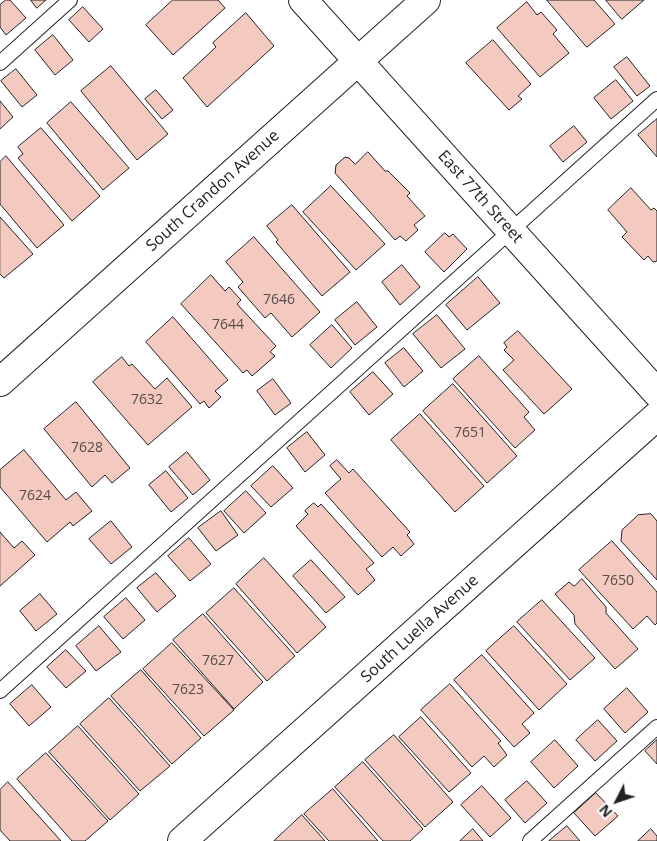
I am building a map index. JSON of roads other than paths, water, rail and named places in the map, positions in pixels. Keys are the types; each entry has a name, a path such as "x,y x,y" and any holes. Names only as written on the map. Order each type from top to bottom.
{"street":[{"name":"East 77th Street","path":"303,0 657,393"},
{"name":"South Crandon Avenue","path":"0,382 426,0"},
{"name":"South Luella Avenue","path":"182,841 657,416"}],"lane":[{"path":"0,62 70,0"},
{"path":"0,691 657,99"},
{"path":"530,841 657,727"}]}
